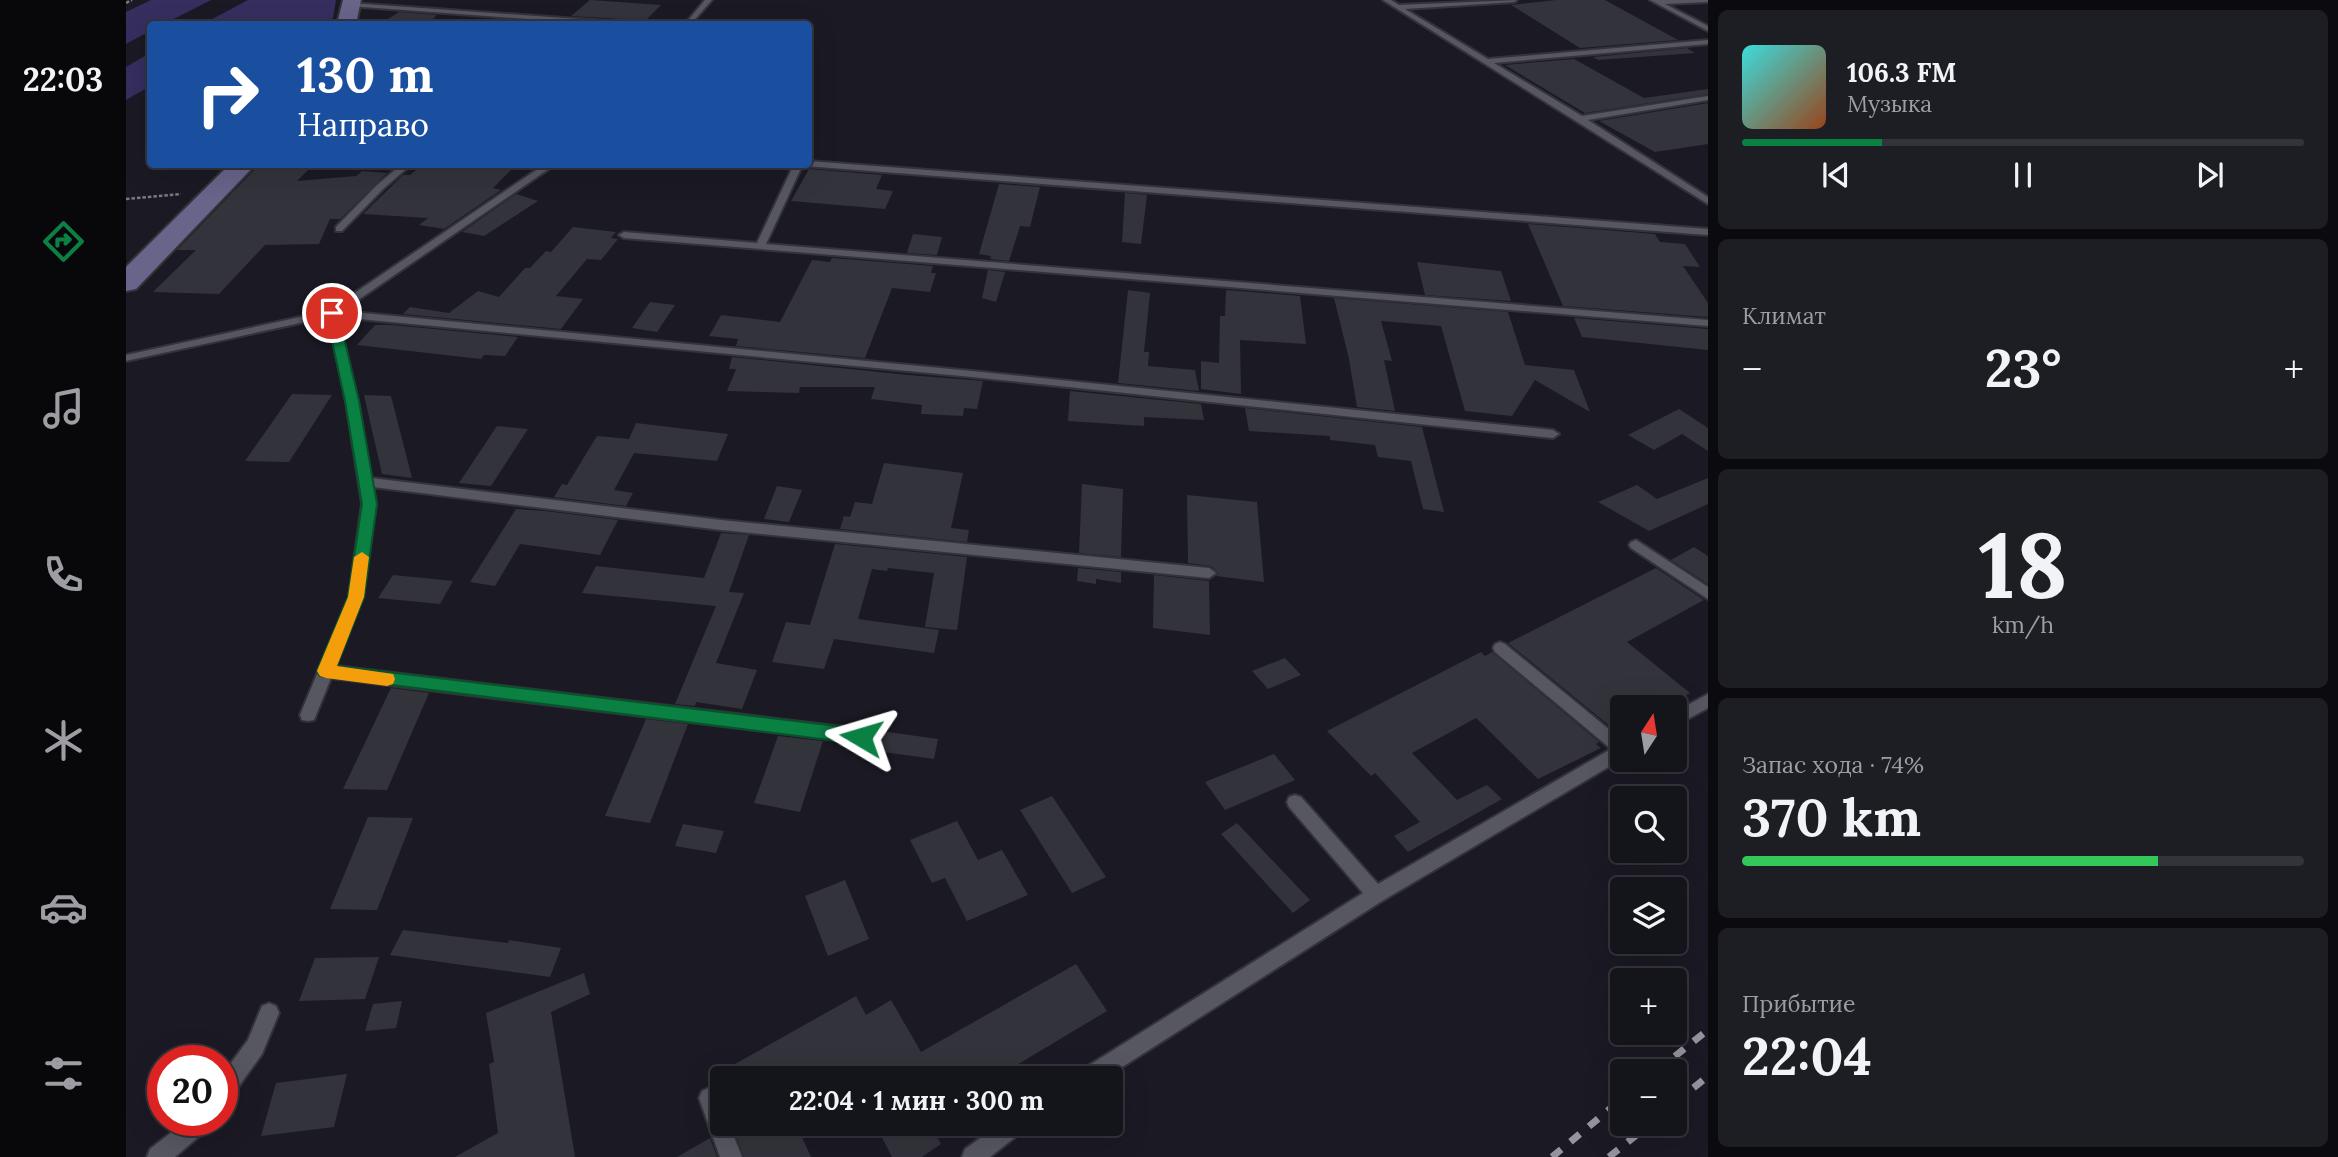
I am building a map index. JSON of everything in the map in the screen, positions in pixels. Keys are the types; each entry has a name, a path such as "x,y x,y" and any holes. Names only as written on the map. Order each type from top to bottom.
{"street":[{"path":"348,21 352,2"},
{"path":"126,283 240,168"}],"lane":[{"path":"691,21 709,0"},
{"path":"1386,0 1581,119 1708,201"},
{"path":"1397,8 1514,0"},
{"path":"1655,1 1708,0"},
{"path":"1655,1 1708,29"},
{"path":"352,2 584,21"},
{"path":"1487,61 1708,42"},
{"path":"1581,119 1708,98"},
{"path":"812,164 1708,232"},
{"path":"339,229 380,187 403,168"},
{"path":"332,313 546,168"},
{"path":"760,246 797,168"},
{"path":"1695,193 1708,190"},
{"path":"624,235 1708,323"},
{"path":"308,715 356,597 369,504 352,401 332,313"},
{"path":"126,358 332,313 971,374 1553,434"},
{"path":"365,482 721,525 1209,573"},
{"path":"1636,545 1708,594"},
{"path":"1500,648 1610,740"},
{"path":"326,671 861,737"},
{"path":"1687,713 1708,700"},
{"path":"1106,1066 1376,895 1610,757"},
{"path":"1295,802 1376,895"},
{"path":"238,1071 255,1047 268,1013"},
{"path":"709,1098 731,1157"},
{"path":"158,1157 184,1136"},
{"path":"972,1157 1000,1136"}],"path":[{"path":"126,3 132,0"},
{"path":"126,199 218,191"}],"shaded area":[{"path":"151,0 211,0 170,21 147,21 147,33 126,44 126,12"},
{"path":"248,0 336,0 333,18 328,21 209,21"},
{"path":"147,55 147,88 126,100 126,67"}],"building":[{"path":"590,0 661,5 645,21 571,16"},
{"path":"1556,0 1605,0 1678,40 1580,48 1511,5"},
{"path":"399,12 437,15 430,21 385,21"},
{"path":"1687,48 1695,53 1598,60 1593,57"},
{"path":"1574,59 1644,98 1708,89 1708,94 1585,113 1505,65"},
{"path":"1708,103 1708,144 1655,152 1599,121"},
{"path":"256,168 309,169 297,181 356,176 362,171 387,173 340,219 330,219 319,244 265,245 219,294 153,292 196,250 177,250"},
{"path":"418,168 513,168 493,188 501,190 444,229 419,225 428,218 363,214 403,175 410,175"},
{"path":"809,169 882,175 876,189 893,191 885,209 791,201"},
{"path":"999,184 1040,187 1030,227 1020,226 1009,261 990,259 991,256 979,254"},
{"path":"1125,193 1147,195 1141,244 1122,242"},
{"path":"516,194 538,201 484,236 462,232"},
{"path":"1528,224 1655,234 1660,242 1685,244 1700,267 1683,266 1708,303 1708,317 1563,306"},
{"path":"573,227 616,232 611,238 618,239 601,260 587,259 556,296 583,299 561,329 403,314 410,307 449,313 478,291 499,297 525,268 530,268 546,251 551,252"},
{"path":"913,234 942,237 937,255 907,253"},
{"path":"832,258 933,266 931,273 936,273 930,292 892,288 865,358 736,346 738,339 709,336 721,315 780,322 812,260 830,262"},
{"path":"1417,262 1501,271 1511,301 1425,295"},
{"path":"988,270 1005,272 996,302 982,298"},
{"path":"1128,290 1150,293 1144,352 1149,352 1148,366 1195,370 1199,391 1118,383"},
{"path":"1226,290 1300,296 1306,344 1240,340 1241,394 1201,389 1201,361 1219,363 1220,316 1225,316"},
{"path":"1334,298 1508,312 1525,365 1574,370 1590,412 1535,380 1512,416 1465,411 1441,326 1381,321 1392,361 1384,360 1395,411 1357,407"},
{"path":"650,302 675,305 657,332 632,328"},
{"path":"1574,318 1708,329 1708,350 1582,337"},
{"path":"375,325 518,337 505,356 484,355 481,359 357,345"},
{"path":"732,357 983,381 977,409 964,408 963,416 921,414 922,405 871,399 875,387 800,387 799,393 727,391 736,369 729,369"},
{"path":"1070,391 1201,404 1204,420 1144,417 1144,426 1068,421"},
{"path":"292,394 332,395 289,462 245,461"},
{"path":"364,395 391,396 412,478 382,474"},
{"path":"1245,408 1422,427 1444,512 1423,509 1411,461 1378,457 1375,445 1330,440 1330,436 1249,431"},
{"path":"1679,409 1708,428 1708,451 1682,434 1654,450 1628,435"},
{"path":"636,423 728,434 717,461 634,453 614,490 633,493 626,506 554,497 562,484 567,485 597,436 629,439"},
{"path":"497,426 528,429 491,486 459,483"},
{"path":"884,463 963,473 951,528 969,530 967,542 840,529 844,516 850,517 855,502 872,504"},
{"path":"1708,478 1708,504 1649,531 1598,502 1637,485 1657,499"},
{"path":"1082,484 1123,489 1121,557 1079,553"},
{"path":"777,486 802,490 789,522 764,519"},
{"path":"1187,495 1257,502 1264,582 1216,576 1219,573 1211,566 1188,563"},
{"path":"516,509 618,520 600,555 520,544 495,586 470,582"},
{"path":"721,533 749,535 729,592 744,593 716,663 757,670 742,709 696,702 695,706 675,704 716,606 582,593 596,566 704,578"},
{"path":"835,544 967,557 957,630 925,627 934,573 872,569 858,619 939,630 934,653 834,639 824,669 772,662 786,622 810,625"},
{"path":"1694,547 1708,556 1708,584 1671,560"},
{"path":"1078,568 1121,572 1121,583 1096,579 1096,584 1077,581"},
{"path":"1656,568 1704,600 1627,642 1690,693 1610,695 1610,726 1508,643"},
{"path":"393,575 453,581 440,604 378,598"},
{"path":"1154,575 1209,581 1210,635 1153,628"},
{"path":"1481,652 1485,656 1492,652 1599,742 1596,744 1601,748 1538,779 1476,718 1412,753 1457,800 1487,785 1502,799 1408,852 1394,836 1420,822 1375,773 1371,776 1327,731"},
{"path":"1285,658 1301,675 1268,689 1252,671"},
{"path":"391,688 429,693 387,790 343,789"},
{"path":"646,719 688,724 650,823 605,816"},
{"path":"874,730 938,739 934,759 869,750"},
{"path":"778,736 823,741 800,812 754,803"},
{"path":"1274,754 1295,780 1225,810 1205,782"},
{"path":"1052,796 1106,877 1072,893 1020,810"},
{"path":"368,817 413,818 377,910 330,909"},
{"path":"957,821 978,860 1002,850 1028,895 967,921 945,878 932,883 910,840"},
{"path":"1237,823 1310,900 1293,913 1221,834"},
{"path":"683,824 724,831 716,853 675,846"},
{"path":"845,880 869,939 828,956 805,896"},
{"path":"403,930 561,948 550,977 390,955"},
{"path":"379,957 365,999 299,1001 315,958"},
{"path":"1076,964 1107,1011 1015,1066 731,1066 856,996 866,1015 891,1000 921,1052"},
{"path":"584,973 590,994 551,1012 575,1157 455,1157 498,1133 489,1064 494,1062 486,1013"},
{"path":"402,1001 396,1028 365,1031 373,1004"},
{"path":"347,1074 334,1127 261,1136 276,1083"},
{"path":"736,1136 801,1136 811,1157 744,1157"},
{"path":"881,1136 937,1136 941,1144 922,1157 892,1157"},
{"path":"710,1138 717,1157 677,1157"}],"railway":[{"path":"1671,1059 1708,1030"},
{"path":"1687,1093 1708,1076"},
{"path":"1552,1157 1610,1109"},
{"path":"1609,1157 1635,1136"}],"slow traffic":[{"path":"362,557 356,597 326,671 387,679"}],"route":[{"path":"332,313 352,401 369,504 356,597 326,671 861,737"}]}
